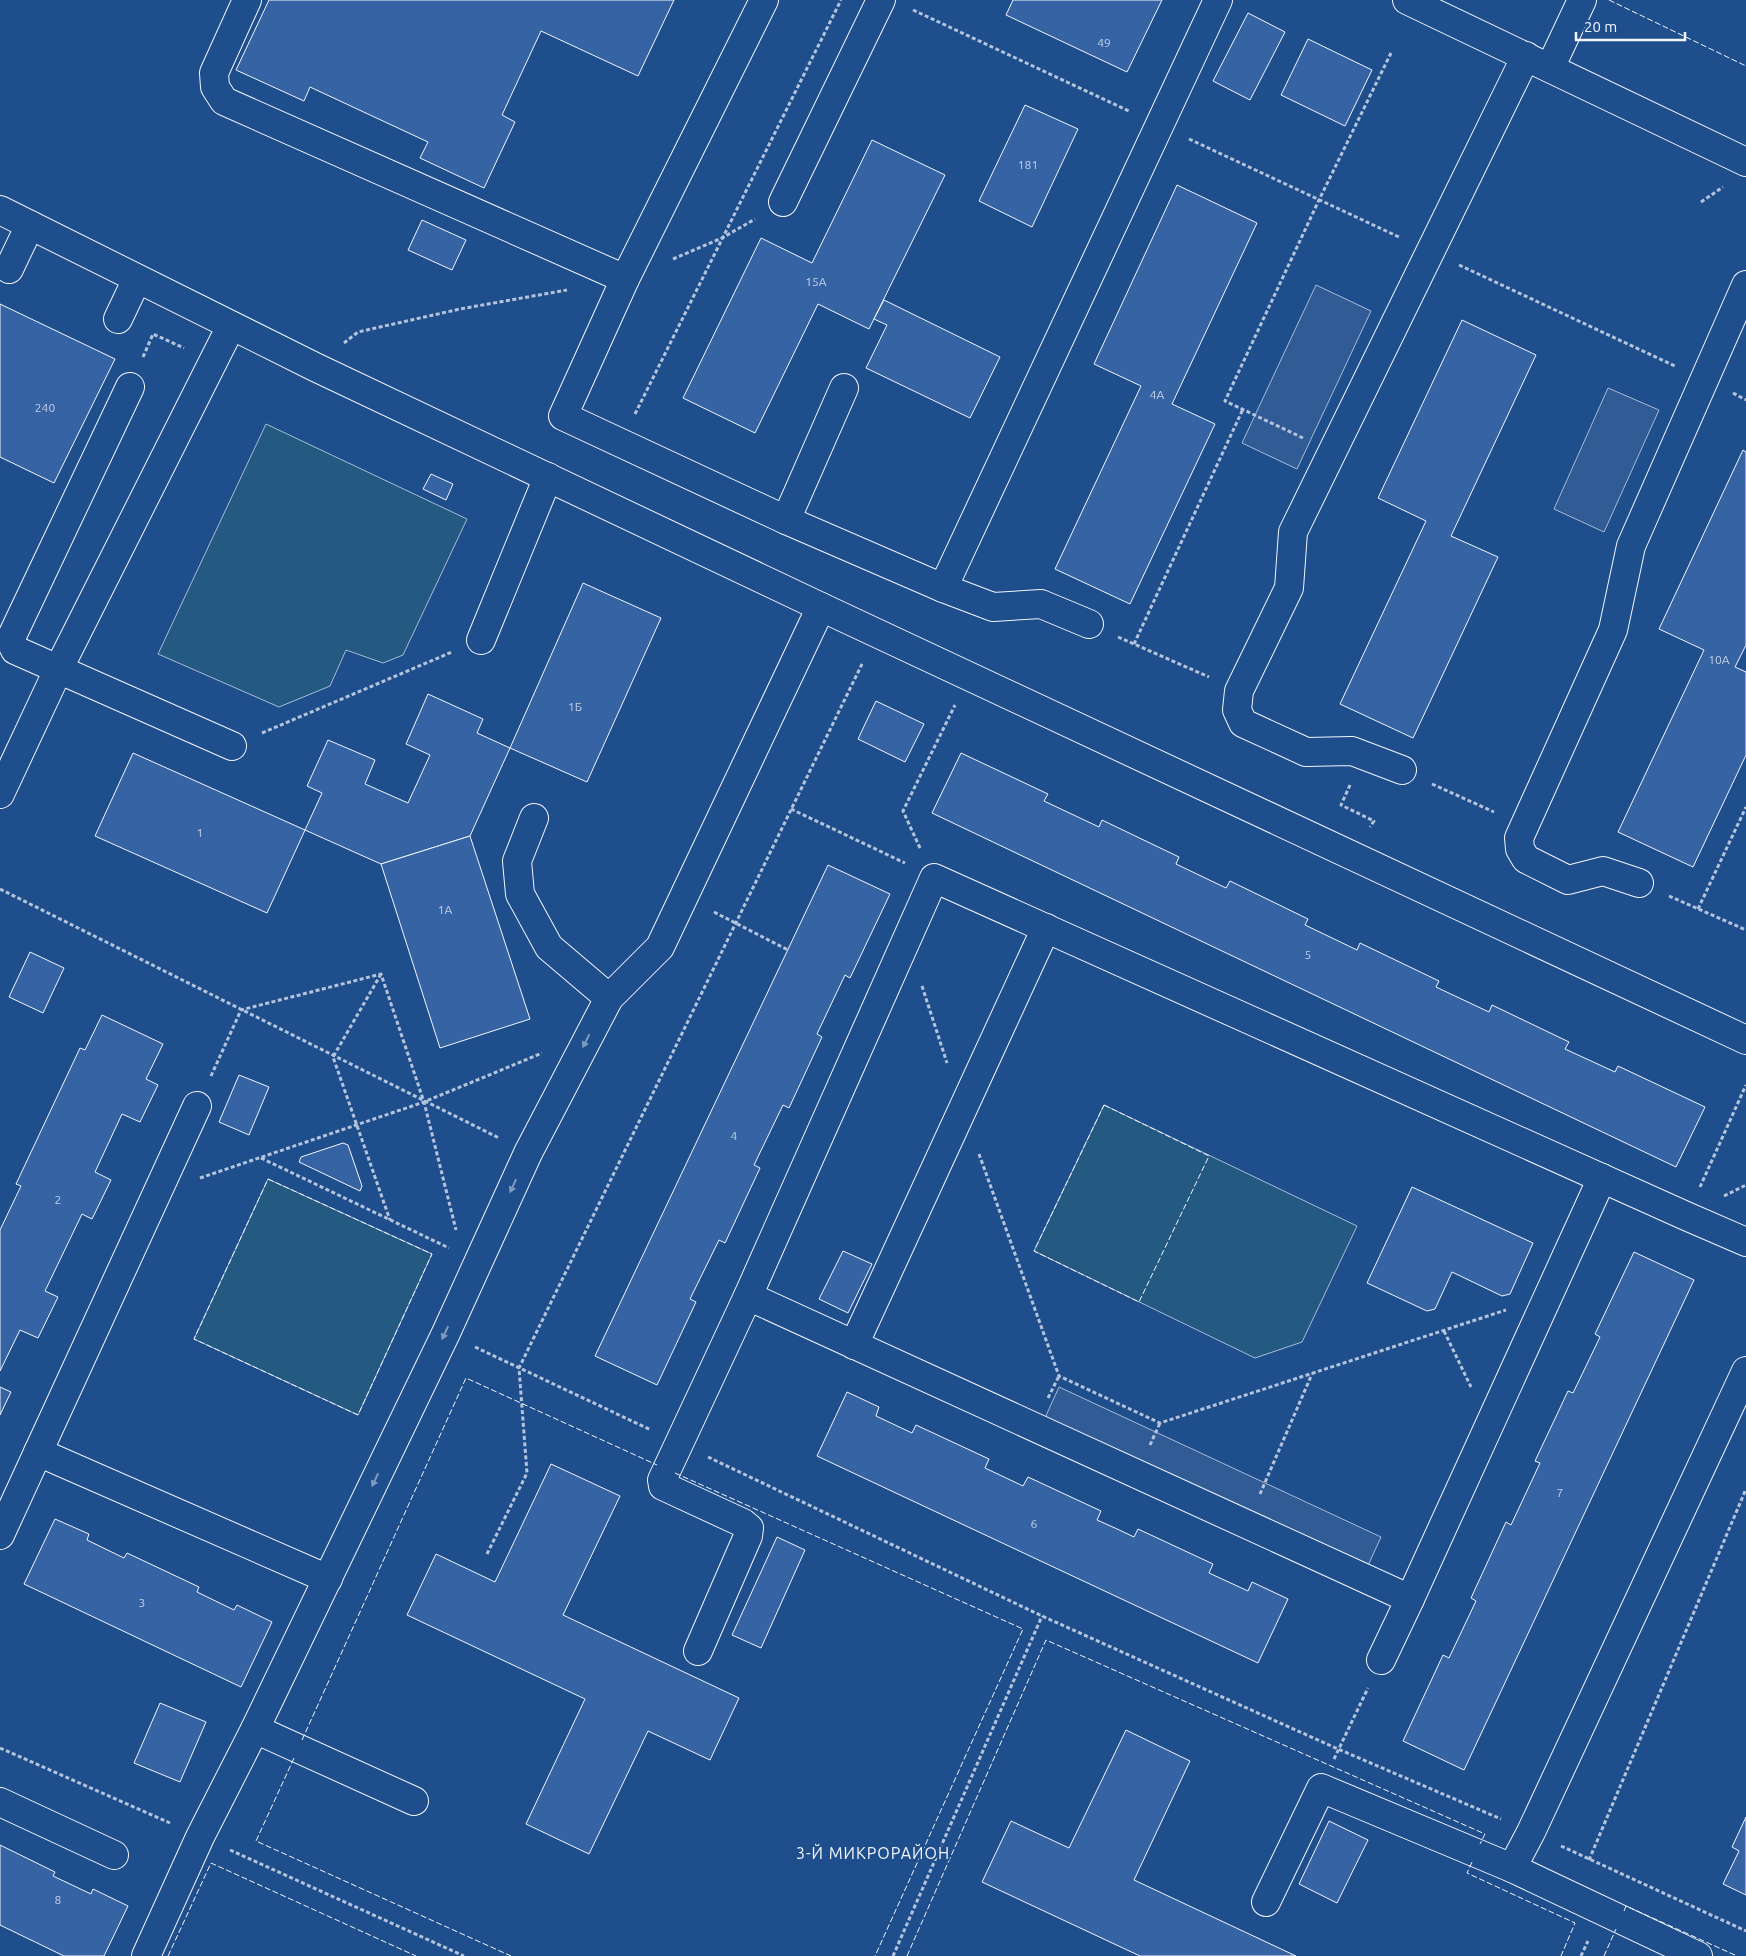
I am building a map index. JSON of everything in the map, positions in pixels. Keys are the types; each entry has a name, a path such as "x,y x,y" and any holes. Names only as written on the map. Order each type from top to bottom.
{"street":[{"path":"247,0 214,73 215,88 224,102 625,279"},
{"path":"764,0 625,279 563,416 786,520 943,588 993,607 1041,604 1089,624"},
{"path":"784,202 881,0"},
{"path":"943,588 1218,0"},
{"path":"1407,0 1746,162"},
{"path":"1550,68 1582,0"},
{"path":"1402,770 1352,751 1306,752 1243,723 1237,710 1239,691 1289,588 1294,532 1526,56"},
{"path":"0,210 231,326 821,607 1746,1040"},
{"path":"9,269 30,225"},
{"path":"118,319 137,279"},
{"path":"1639,883 1603,871 1568,880 1526,859 1520,849 1519,838 1613,630 1631,546 1746,285"},
{"path":"0,794 58,670 231,326"},
{"path":"130,387 12,636 12,644 15,650 58,670 232,746"},
{"path":"786,520 844,388"},
{"path":"480,640 548,477"},
{"path":"146,1956 200,1837 255,1729 446,1333 528,1153 609,998 660,947 821,607"},
{"path":"534,818 517,861 520,894 549,946 609,998"},
{"path":"698,1651 748,1536 748,1528 663,1486 662,1480 748,1296 934,878 1746,1242"},
{"path":"854,1345 1046,928"},
{"path":"0,1535 6,1507 38,1452 197,1106"},
{"path":"1381,1660 1602,1178"},
{"path":"748,1296 1410,1600"},
{"path":"1512,1868 1531,1832 1746,1371"},
{"path":"38,1452 328,1579"},
{"path":"255,1729 414,1801"},
{"path":"1266,1902 1321,1788 1512,1868 1698,1956"},
{"path":"0,1802 114,1855"}],"path":[{"path":"620,443 841,0"},
{"path":"910,8 1746,400"},
{"path":"1333,452 1225,401 1319,200 1391,53"},
{"path":"1701,202 1724,187"},
{"path":"343,344 358,332"},
{"path":"152,334 189,351"},
{"path":"1134,644 1244,409"},
{"path":"1117,636 1239,691"},
{"path":"232,746 480,640"},
{"path":"487,1554 527,1473 519,1368 862,664"},
{"path":"934,878 903,811 954,707 959,702"},
{"path":"1402,770 1524,826"},
{"path":"1341,805 1374,821"},
{"path":"1698,909 1746,807"},
{"path":"791,809 878,850"},
{"path":"0,889 528,1153"},
{"path":"1669,896 1746,930"},
{"path":"712,911 788,950"},
{"path":"906,940 963,1109 1059,1376 1160,1423 1547,1297"},
{"path":"241,1010 381,974"},
{"path":"381,974 333,1057 390,1220"},
{"path":"381,974 424,1102 470,1282"},
{"path":"197,1106 241,1010"},
{"path":"157,1193 424,1102 544,1052"},
{"path":"1686,1216 1746,1085"},
{"path":"260,1158 463,1255"},
{"path":"1686,1216 1746,1185"},
{"path":"1444,1331 1489,1424"},
{"path":"446,1333 1042,1616 1338,1749 1531,1832 1746,1931"},
{"path":"1247,1525 1313,1373"},
{"path":"1589,1860 1746,1489"},
{"path":"893,1956 1042,1616"},
{"path":"1321,1788 1381,1660"},
{"path":"0,1748 464,1956"}],"shaded area":[{"path":"1316,285 1371,311 1297,469 1242,443"},
{"path":"1608,388 1659,410 1604,532 1554,509"},
{"path":"266,424 467,519 403,655 383,663 346,650 330,686 279,707 158,654"},
{"path":"1104,1105 1357,1226 1302,1342 1255,1358 1034,1251"},
{"path":"268,1179 432,1254 358,1415 194,1339"},
{"path":"1059,1387 1381,1537 1366,1570 1044,1420"}],"building":[{"path":"269,0 674,0 638,76 541,31 502,115 515,122 484,188 420,158 428,142 310,87 304,101 236,70"},
{"path":"1013,0 1162,0 1127,72 1006,15"},
{"path":"1248,13 1285,32 1250,100 1213,81"},
{"path":"1308,39 1372,70 1345,126 1281,95"},
{"path":"1025,105 1078,129 1032,227 979,201"},
{"path":"872,140 945,175 869,329 818,304 755,433 683,398 761,238 812,263"},
{"path":"1177,185 1257,223 1172,404 1215,424 1130,604 1055,569 1141,386 1094,364"},
{"path":"422,220 466,240 452,270 408,250"},
{"path":"884,300 1000,357 970,418 866,368 887,325 874,319"},
{"path":"0,304 115,359 54,483 0,457"},
{"path":"1462,320 1536,355 1451,536 1498,557 1413,738 1340,704 1426,521 1378,498"},
{"path":"1743,450 1746,452 1746,645 1735,667 1746,672 1746,755 1693,867 1618,832 1704,650 1659,629"},
{"path":"431,474 453,484 446,500 423,489"},
{"path":"583,583 661,618 587,782 510,748"},
{"path":"428,694 483,719 477,733 510,748 470,836 381,864 305,830 322,793 307,786 328,740 375,760 365,784 408,803 430,755 406,744"},
{"path":"876,701 924,724 905,762 858,739"},
{"path":"133,753 305,830 267,913 95,836"},
{"path":"961,753 1048,794 1044,801 1099,827 1102,820 1179,857 1176,864 1226,888 1230,881 1308,919 1305,925 1357,950 1360,943 1439,981 1436,987 1489,1012 1492,1005 1569,1042 1565,1049 1615,1072 1618,1066 1705,1107 1676,1167 932,813"},
{"path":"470,836 530,1019 440,1048 381,864"},
{"path":"828,865 890,894 850,978 845,975 817,1034 822,1037 789,1108 783,1105 754,1165 760,1168 725,1243 719,1240 690,1299 696,1302 657,1385 595,1356"},
{"path":"30,952 64,968 43,1013 9,997"},
{"path":"102,1015 163,1044 146,1079 158,1085 140,1122 122,1114 95,1172 111,1180 92,1219 82,1214 45,1291 58,1297 38,1338 20,1330 0,1371 0,1230 21,1186 16,1184 80,1048 85,1050"},
{"path":"239,1075 269,1087 249,1135 219,1122"},
{"path":"343,1143 348,1145 362,1186 360,1191 299,1162 301,1157"},
{"path":"1412,1187 1533,1243 1510,1294 1502,1296 1452,1272 1435,1309 1427,1311 1367,1283"},
{"path":"843,1251 872,1264 848,1313 819,1299"},
{"path":"1634,1252 1694,1280 1464,1770 1403,1741 1443,1655 1449,1658 1476,1601 1471,1598 1506,1522 1511,1525 1540,1463 1535,1461 1568,1391 1573,1393 1600,1337 1595,1334"},
{"path":"0,1387 11,1392 0,1415"},
{"path":"847,1392 879,1407 876,1416 912,1433 916,1425 989,1459 985,1468 1023,1486 1028,1477 1101,1511 1097,1520 1134,1537 1138,1529 1213,1564 1209,1573 1248,1591 1252,1582 1288,1599 1258,1663 817,1456"},
{"path":"551,1464 620,1496 563,1615 739,1698 710,1760 648,1731 589,1854 526,1824 585,1699 407,1615 436,1554 495,1582"},
{"path":"55,1519 89,1534 87,1540 124,1558 127,1553 199,1587 197,1592 234,1610 237,1605 272,1622 241,1687 24,1584"},
{"path":"777,1537 805,1550 761,1648 732,1635"},
{"path":"160,1703 206,1722 180,1782 134,1763"},
{"path":"1126,1730 1190,1761 1134,1880 1296,1956 1140,1956 982,1882 1011,1821 1069,1848"},
{"path":"1746,1817 1746,1895 1723,1884 1739,1851 1732,1847"},
{"path":"1329,1821 1368,1840 1337,1903 1299,1884"},
{"path":"0,1845 55,1872 53,1876 91,1894 93,1889 128,1906 104,1956 64,1956 0,1925"}],"fence":[{"path":"1609,0 1746,66"},
{"path":"1104,1105 1209,1156 1139,1302 1034,1251 1104,1105"},
{"path":"268,1179 432,1254 358,1415 194,1339 268,1179"},
{"path":"302,1740 466,1378 657,1465"},
{"path":"675,1473 1023,1629 875,1956"},
{"path":"907,1956 1046,1640 1485,1834 1480,1844"},
{"path":"294,1758 256,1841 511,1956"},
{"path":"1472,1862 1467,1873 1575,1923 1561,1956"},
{"path":"168,1956 211,1863 416,1956"},
{"path":"1624,1911 1626,1906 1737,1956"},
{"path":"1604,1956 1616,1929"}],"district":[{"name":"3-Й МИКРОРАЙОН","path":"873,1853"}]}
